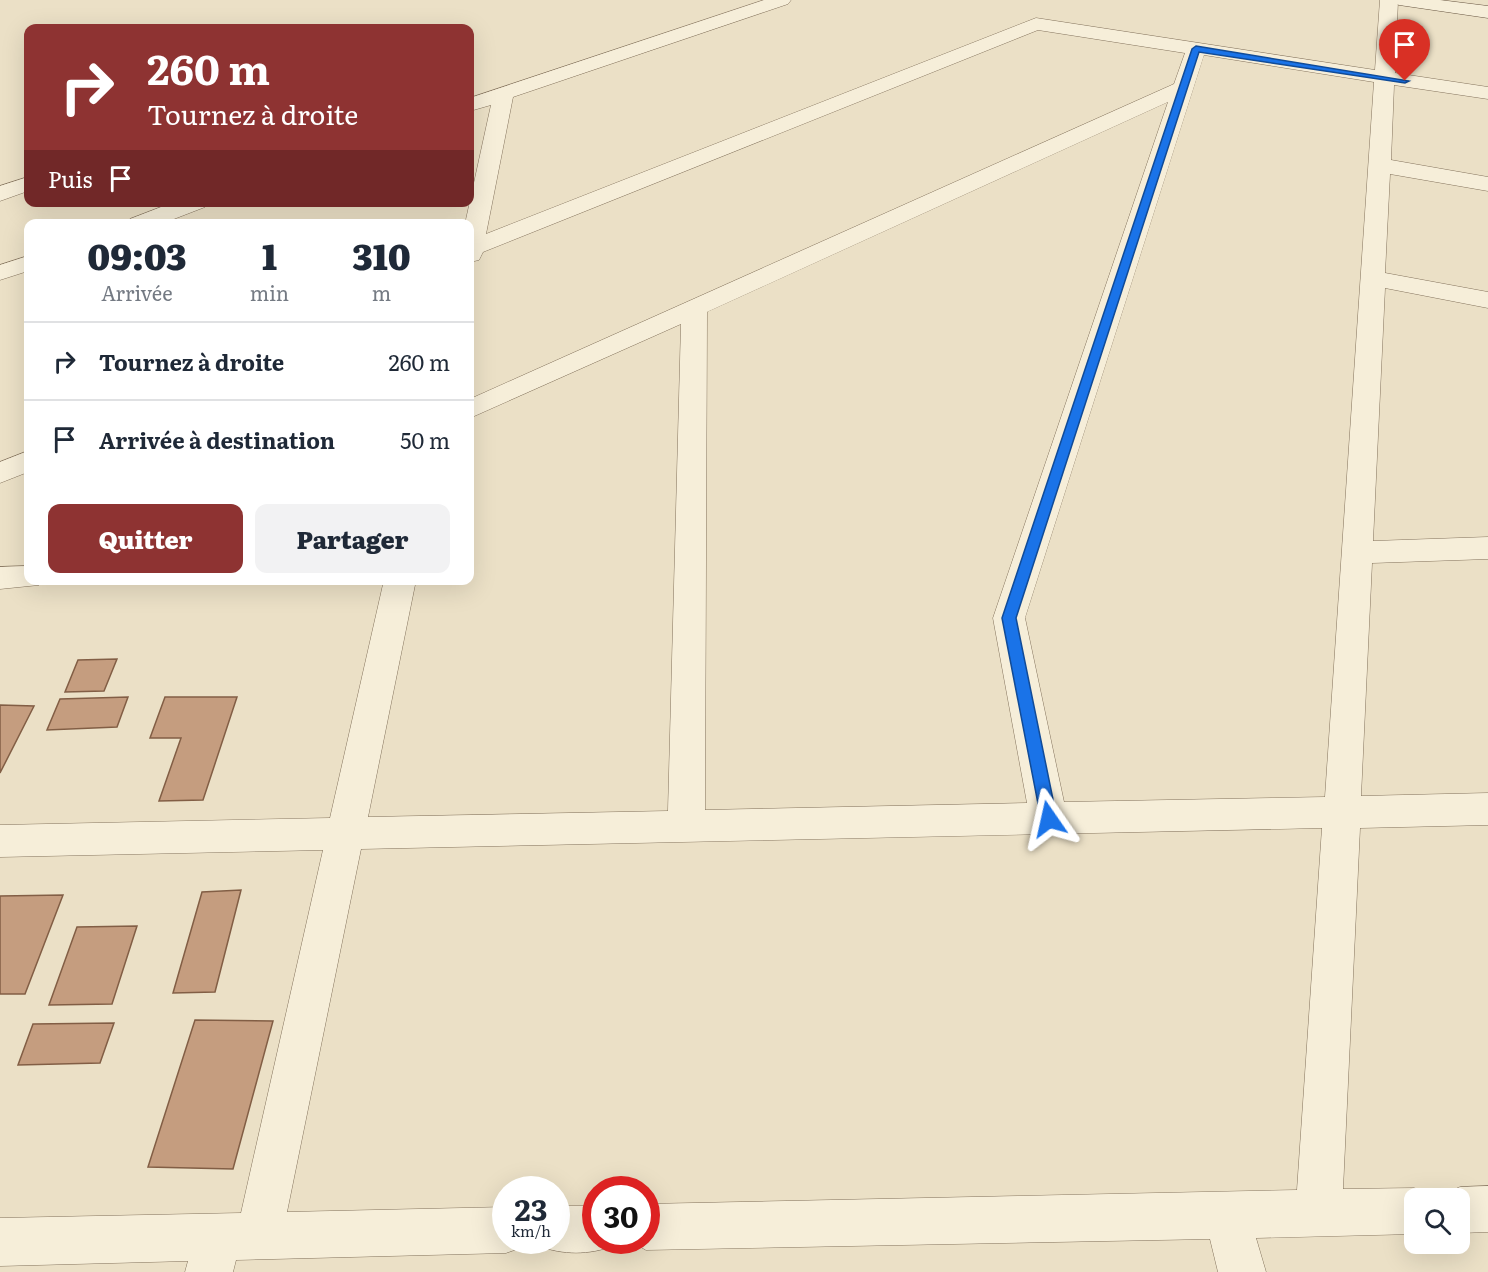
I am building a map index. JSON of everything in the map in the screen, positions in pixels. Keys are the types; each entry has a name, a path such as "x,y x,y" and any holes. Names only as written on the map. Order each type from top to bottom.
{"street":[{"path":"474,104 782,0"},
{"path":"1319,1213 1389,0"},
{"path":"1399,0 1488,12"},
{"path":"474,250 1036,24 1488,93"},
{"path":"1049,819 1009,618 1196,49"},
{"path":"474,407 1183,88"},
{"path":"474,233 504,93"},
{"path":"1379,165 1488,184"},
{"path":"0,194 24,185"},
{"path":"147,219 169,207"},
{"path":"1372,278 1488,300"},
{"path":"686,826 694,308"},
{"path":"0,473 24,464"},
{"path":"1357,553 1488,548"},
{"path":"0,578 24,578"},
{"path":"229,1248 346,833 399,585"},
{"path":"0,841 1488,809"},
{"path":"1470,1210 1488,1209"},
{"path":"660,1227 1404,1210"},
{"path":"1227,1215 1242,1272"},
{"path":"0,1242 229,1248 492,1231"}],"building":[{"path":"117,659 104,691 65,692 78,660"},
{"path":"128,697 117,727 47,730 60,699"},
{"path":"165,697 237,697 203,800 159,801 181,738 150,738"},
{"path":"0,705 34,706 0,773"},
{"path":"241,890 215,992 173,993 202,892"},
{"path":"63,895 25,994 0,994 0,896"},
{"path":"137,926 112,1004 49,1005 77,927"},
{"path":"195,1020 273,1021 233,1169 148,1167"},
{"path":"114,1023 100,1063 18,1065 33,1024"}],"route":[{"path":"1049,819 1009,618 1196,49 1405,81"}]}
